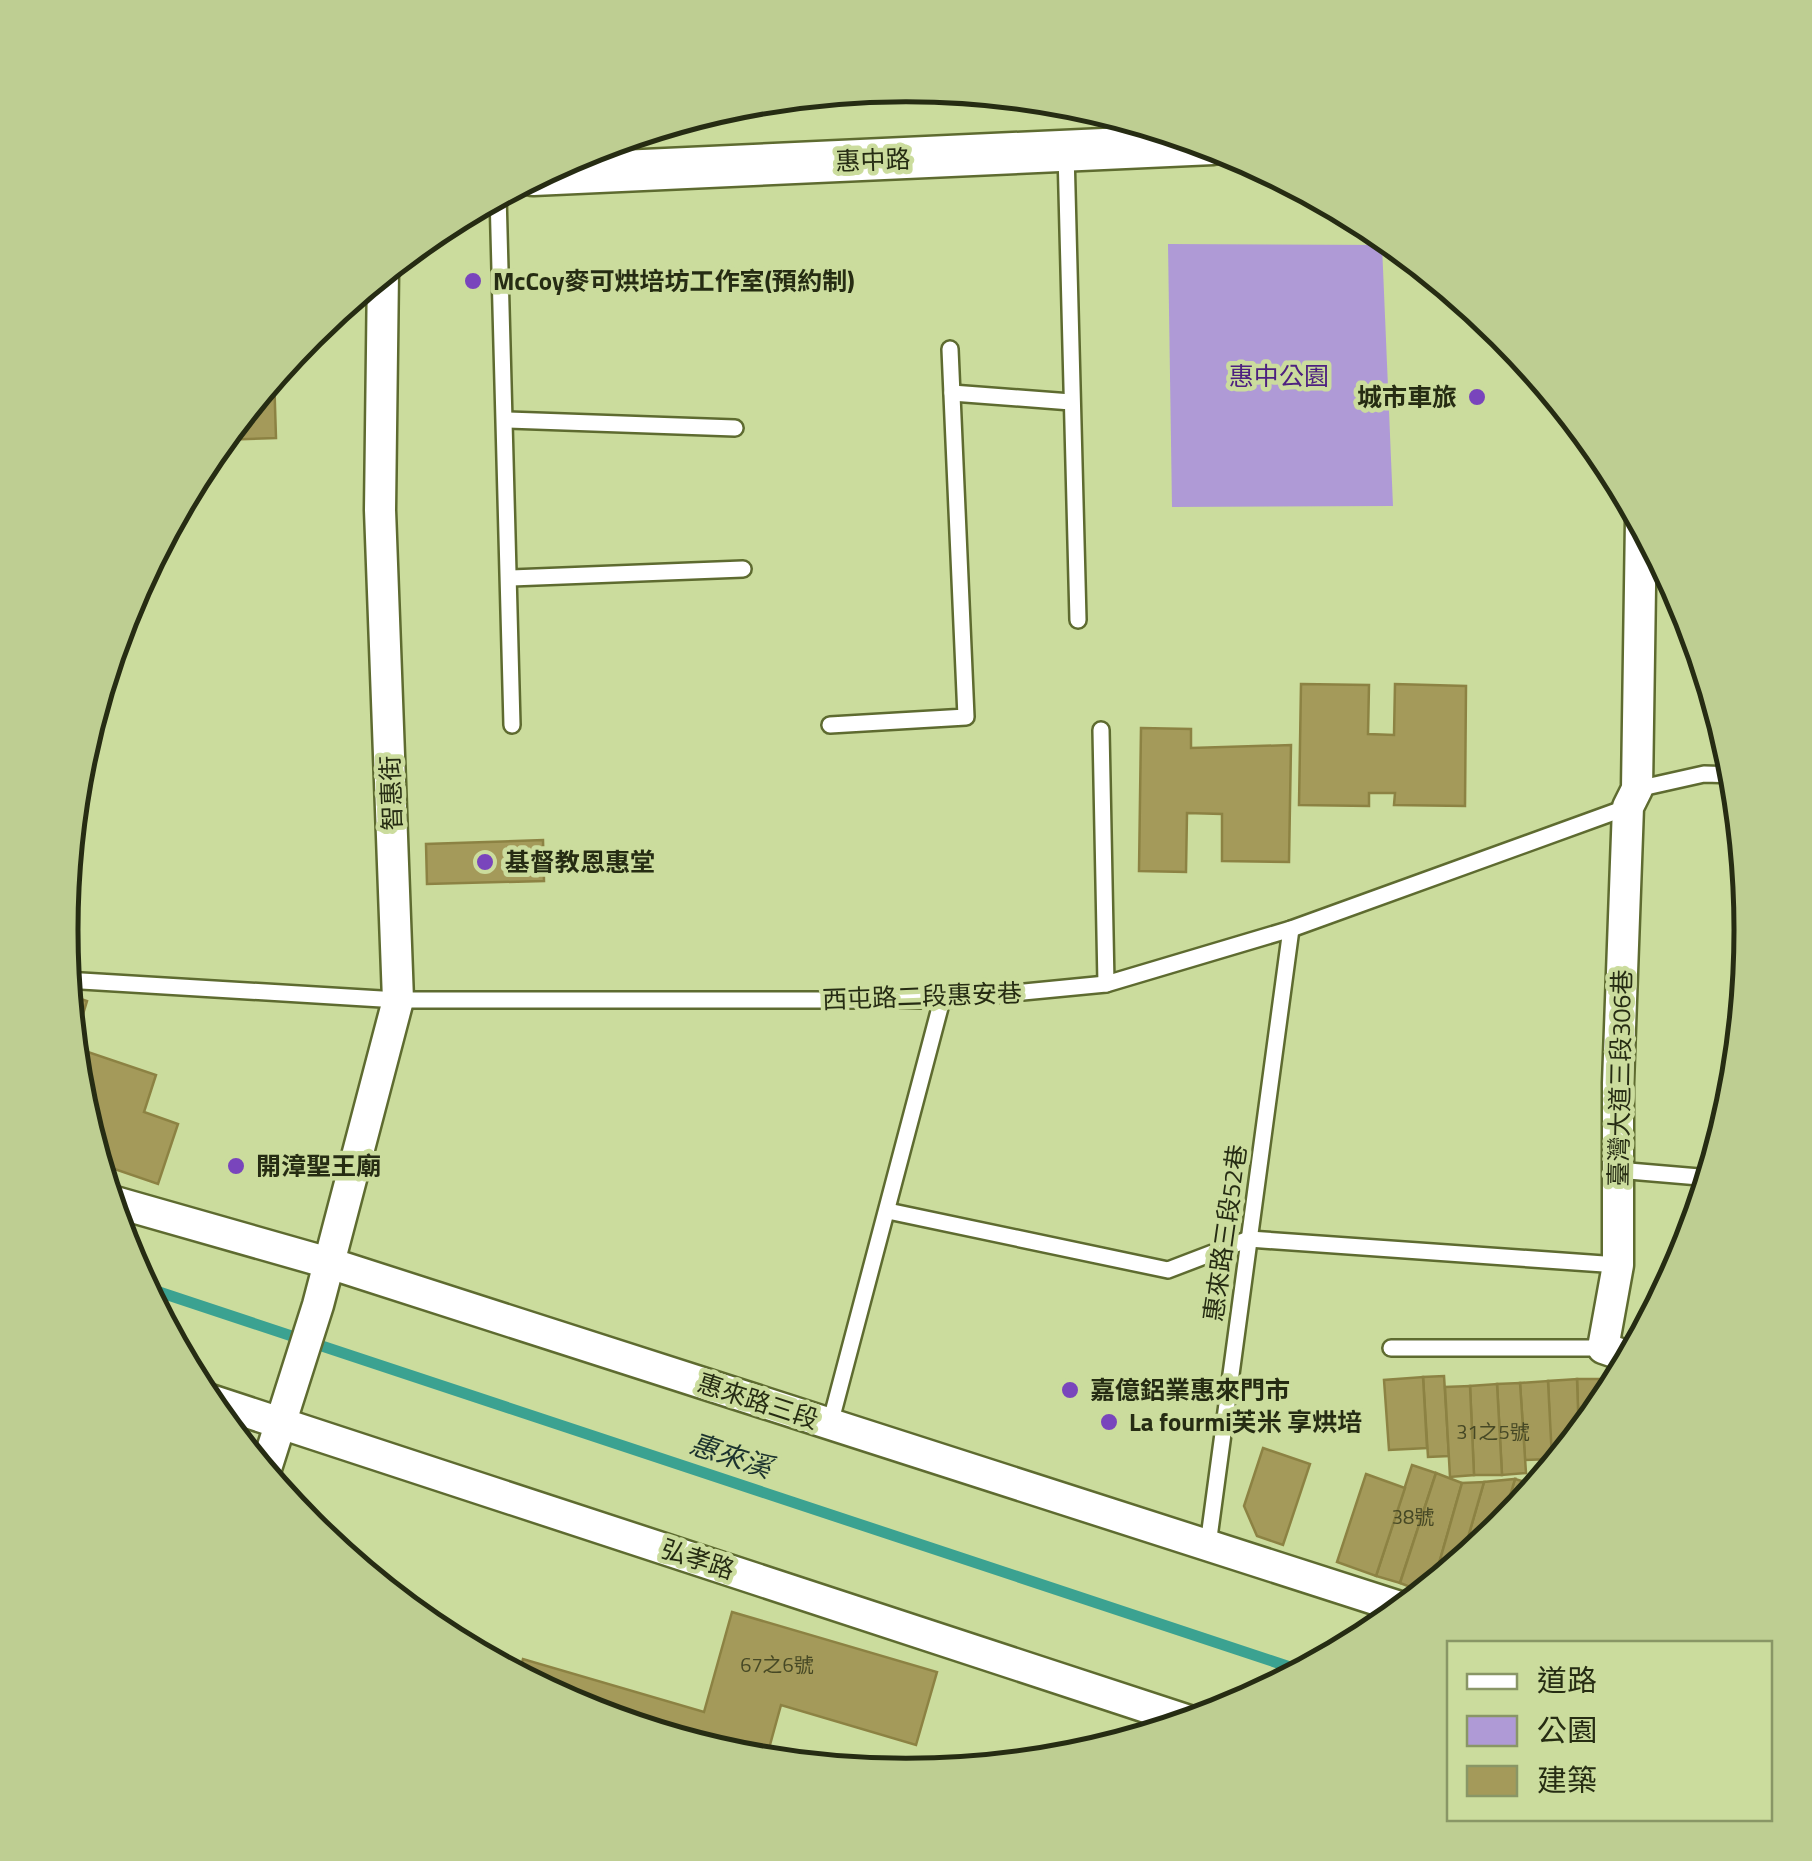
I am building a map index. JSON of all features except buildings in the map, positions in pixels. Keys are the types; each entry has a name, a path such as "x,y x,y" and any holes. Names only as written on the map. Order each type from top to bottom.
{"street":[{"name":"惠中路","path":"570,173 1173,146"},
{"name":"智惠街","path":"279,1420 318,1305 398,1000 380,510 383,289"},
{"name":"臺灣大道三段306巷","path":"1603,1348 1618,1265 1617,1170 1640,547"},
{"name":"惠來路三段","path":"124,1205 329,1263 1388,1603"},
{"path":"1603,1348 1619,1353"},
{"name":"弘孝路","path":"227,1405 1171,1715"},
{"path":"268,1459 279,1420"}],"lane":[{"path":"1066,152 1078,620"},
{"path":"499,209 512,725"},
{"path":"830,725 966,717 950,349"},
{"path":"952,393 1071,402"},
{"path":"506,420 735,428"},
{"path":"510,578 742,569"},
{"path":"1102,730 1106,984"},
{"name":"西屯路二段惠安巷","path":"79,981 398,1000 942,1000 1106,984 1291,929 1632,798 1704,774 1720,774"},
{"name":"惠來路三段52巷","path":"1208,1545 1291,929"},
{"path":"830,1424 942,1000"},
{"path":"1617,1170 1697,1177"},
{"path":"888,1211 1168,1270 1249,1239 1618,1265"},
{"path":"1391,1348 1603,1348"}],"green space":[{"name":"惠中公園","path":"1168,244 1370,245 1382,254 1393,506 1172,507"}],"waterway":[{"name":"惠來溪","path":"161,1293 1287,1666"}],"place":[{"name":"McCoy麥可烘培坊工作室(預約制)","path":"473,281"},
{"name":"城市車旅","path":"1477,397"},
{"name":"基督教恩惠堂","path":"485,862"},
{"name":"開漳聖王廟","path":"236,1166"},
{"name":"嘉億鋁業惠來門市","path":"1070,1390"},
{"name":"La fourmi芙米 享烘培","path":"1109,1422"}]}
